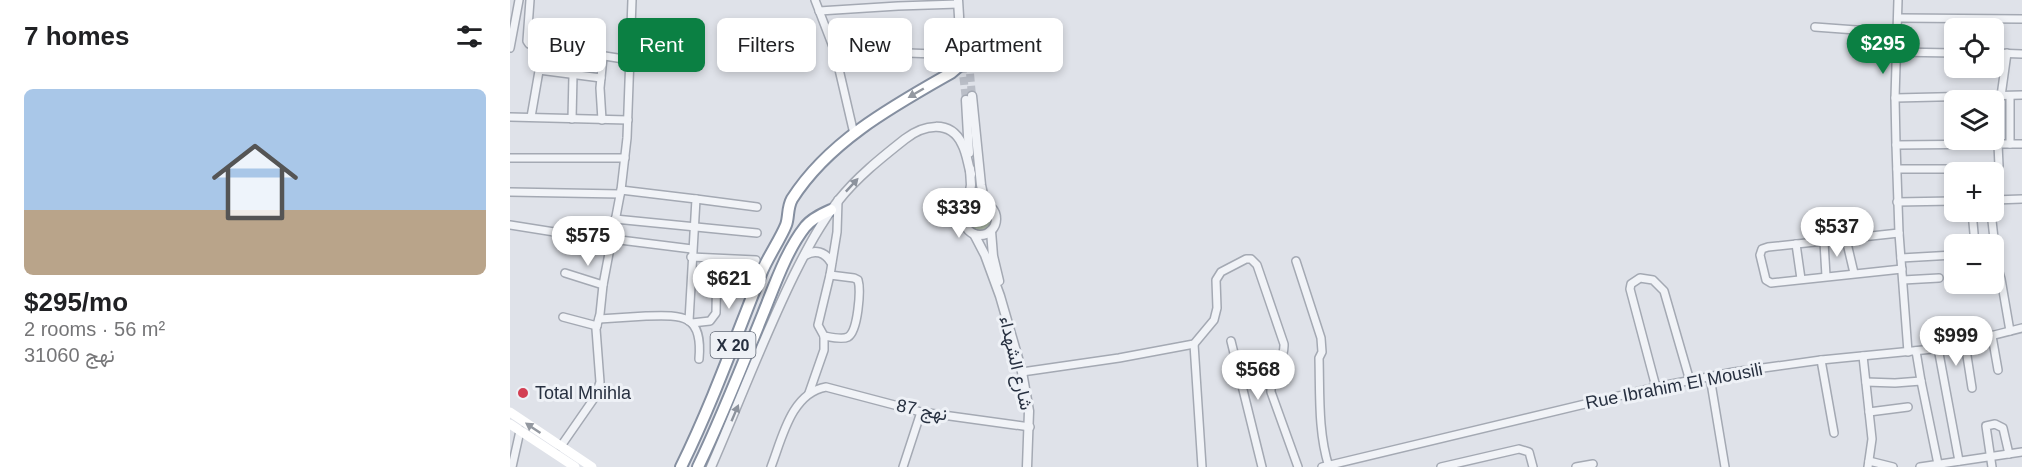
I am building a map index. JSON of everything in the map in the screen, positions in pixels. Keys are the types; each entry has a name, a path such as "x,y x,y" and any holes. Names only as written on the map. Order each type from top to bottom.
{"highway":[{"path":"854,134 897,104 952,72"},
{"name":"X 20","path":"681,467 703,424 762,270 786,224 790,203 822,164 854,134"},
{"name":"X 20","path":"698,467 716,430 774,286 792,248 805,227 835,205"}],"main road":[{"path":"510,412 592,467"},
{"path":"510,424 575,467"}],"street":[{"path":"510,48 519,0"},
{"path":"529,18 530,0"},
{"path":"631,18 632,0"},
{"path":"815,0 837,59 854,134"},
{"path":"1899,0 1895,98 1901,258 1912,352 1921,381 1938,464"},
{"path":"819,11 958,2 959,18"},
{"path":"1899,18 2022,19"},
{"path":"1815,27 1898,30"},
{"path":"1896,52 1944,53"},
{"path":"2010,144 2006,96 2007,53 2021,54"},
{"path":"531,117 539,72"},
{"path":"553,72 601,78"},
{"path":"602,72 602,120"},
{"path":"561,447 598,390 600,382 595,336 625,158 630,72"},
{"path":"572,118 573,75"},
{"path":"1895,98 2022,95"},
{"path":"974,234 983,235 991,231 997,216 984,199 969,98 971,174 964,223 974,234 985,255 1000,296"},
{"path":"510,117 628,120"},
{"name":"X 20","path":"711,467 771,325 813,238 835,205 879,160 909,136 924,128 938,126 957,135 964,147 971,174"},
{"path":"2004,144 2022,144"},
{"path":"1896,145 1944,145"},
{"path":"1897,168 1993,169 1998,166 1997,150"},
{"path":"510,158 625,158"},
{"path":"510,192 620,192 757,207"},
{"path":"690,322 696,199"},
{"path":"2004,200 2022,199"},
{"path":"1898,202 1944,201"},
{"path":"967,209 977,202 988,204"},
{"path":"771,467 794,412 799,403 813,391 824,350 824,336 818,325 837,232 835,205"},
{"path":"1827,212 1832,241"},
{"path":"615,219 757,233"},
{"path":"510,225 692,253 717,259 756,260"},
{"path":"991,231 993,256 1002,290 1000,296"},
{"path":"1899,233 1762,249 1760,255 1763,273 1768,282 1777,283 1902,269"},
{"path":"1846,239 1854,273"},
{"path":"1824,242 1826,276"},
{"path":"1796,244 1801,279"},
{"path":"805,255 813,252 822,253 831,262"},
{"path":"1901,258 1944,256"},
{"path":"690,322 710,321 716,313 717,259"},
{"path":"1022,372 1194,344 1214,320 1217,309 1216,280 1221,272 1246,259 1251,259 1257,265 1284,348 1271,392 1298,467"},
{"path":"1296,261 1321,338 1322,352 1319,358 1322,431 1327,466"},
{"path":"565,273 603,285"},
{"path":"824,336 844,338 851,334 860,293 858,280 830,275"},
{"path":"1656,387 1630,289 1631,284 1640,278 1653,279 1664,291 1690,381"},
{"path":"1903,280 1939,278"},
{"path":"2002,294 2010,332"},
{"name":"شارع الشهداء","path":"1000,296 1022,372 1028,404 1027,467"},
{"path":"563,317 598,322 670,315 683,317 690,322 700,336 699,359"},
{"name":"Rue Ibrahim El Mousili","path":"1327,466 1656,387 1821,360 1938,348 2022,328"},
{"path":"1992,336 1998,370"},
{"path":"1231,341 1262,467"},
{"path":"1965,343 1972,387"},
{"path":"1194,344 1202,467"},
{"path":"1938,348 1957,463"},
{"path":"1863,356 1872,439 1869,464 1893,467"},
{"path":"1821,360 1834,433"},
{"path":"1710,377 1725,467"},
{"path":"1866,381 1895,383 1921,381"},
{"name":"نهج 87","path":"813,391 831,388 921,412 1029,427"},
{"path":"1869,412 1908,408"},
{"path":"903,467 921,412"},
{"path":"1992,467 1985,429 1989,425 1995,424 2003,428 2009,454"},
{"path":"512,467 520,431"},
{"path":"1441,467 1519,449 1528,451 1533,467"},
{"path":"1920,467 2022,452"},
{"path":"1576,467 1593,464"}],"green space":[{"path":"979,206 984,207 990,213 990,223 984,229 979,230 974,229 968,223 967,218 968,213 974,207"}],"tunnel":[{"path":"963,72 966,100"},
{"path":"970,72 972,96"}],"place":[{"name":"Total Mnihla","path":"523,393"}]}
